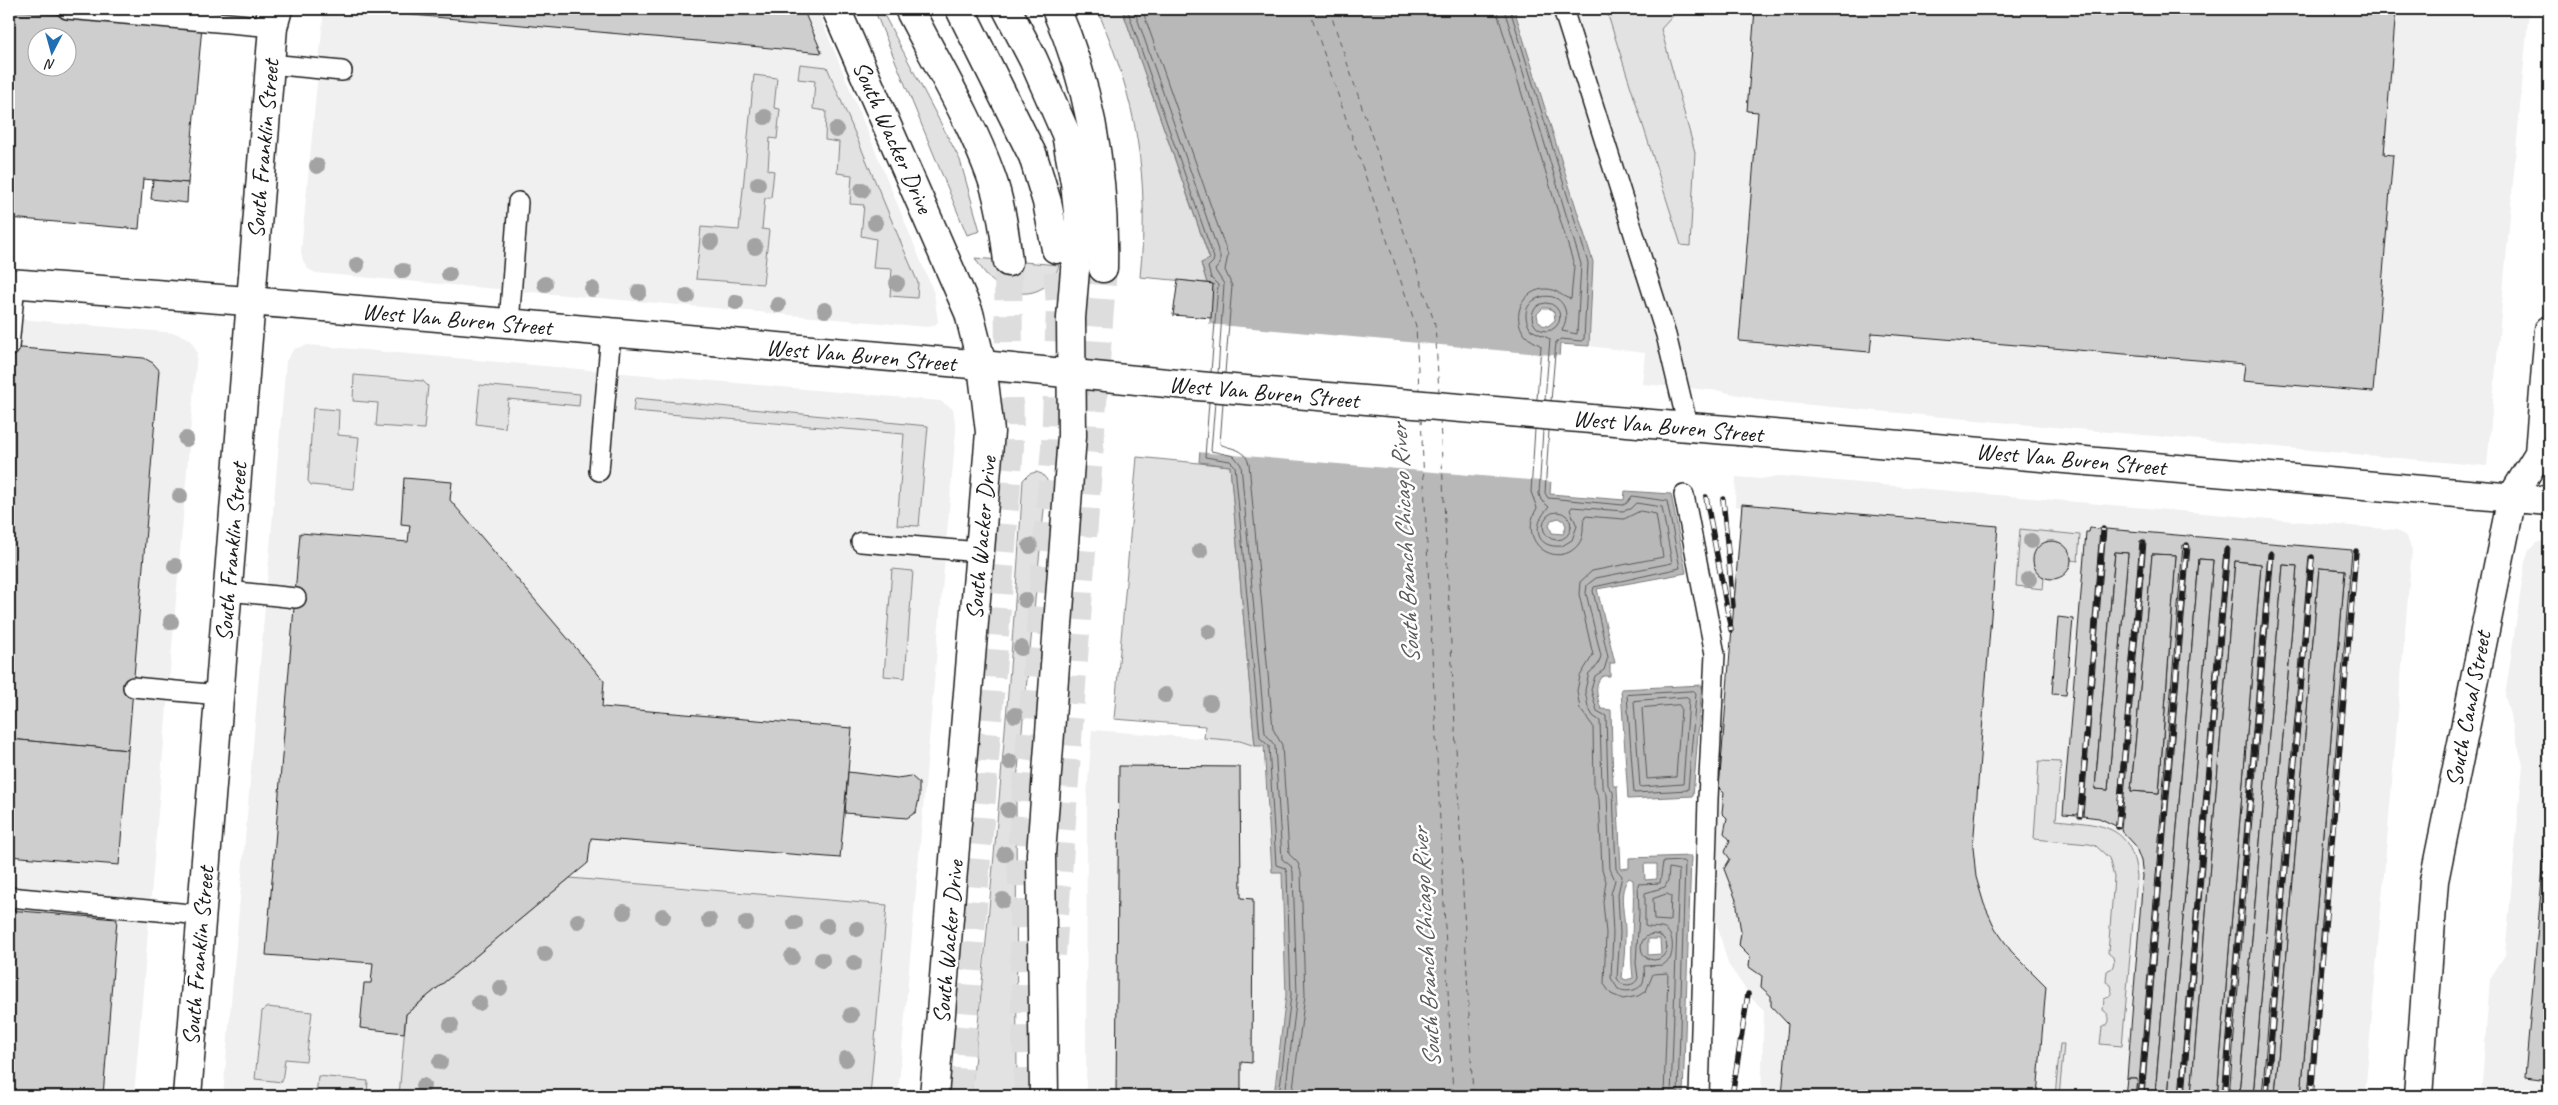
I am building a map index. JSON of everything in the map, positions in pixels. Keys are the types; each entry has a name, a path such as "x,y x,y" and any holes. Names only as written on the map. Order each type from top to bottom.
{"main road":[{"name":"South Wacker Drive","path":"836,9 969,313 982,365 990,432 934,1096"},
{"path":"909,9 976,140 992,178 1003,223 1008,262"},
{"path":"960,9 1033,156 1065,258 1071,318 1072,436 1041,854 1044,1096"},
{"path":"1007,9 1034,58 1066,134 1074,175 1079,222 1065,258"},
{"path":"1056,9 1072,44 1088,102 1098,154 1104,228 1103,268"},
{"name":"South Franklin Street","path":"187,1096 274,15"},
{"name":"West Van Buren Street","path":"12,284 252,301 982,365 1198,386 2549,501"},
{"name":"South Canal Street","path":"2418,1096 2434,881 2512,497 2539,453 2549,330"}],"lane":[{"path":"67,9 274,15"},
{"path":"1563,9 1666,335 1688,427"},
{"path":"270,64 342,71"},
{"path":"509,324 518,202"},
{"path":"9,347 12,284"},
{"path":"599,470 611,333"},
{"path":"1684,495 1716,654 1708,799 1699,1096"},
{"path":"861,542 980,552"},
{"path":"228,591 296,598"},
{"path":"133,687 219,695"},
{"path":"9,897 202,915"}],"shaded area":[{"path":"324,9 817,9 934,293 938,322 934,326 927,327 316,273 308,269 303,261 301,251"},
{"path":"874,9 881,9 960,160 980,231 967,235"},
{"path":"1097,9 1122,9 1210,260 1201,263 1207,283 1140,277 1143,206 1137,140 1122,76"},
{"path":"1514,9 2529,9 2487,466 1767,401 1720,391 1642,384 1645,353 1589,346 1593,262"},
{"path":"1606,9 1679,9 1661,29 1695,152 1690,246 1681,245"},
{"path":"800,64 827,67 918,283 917,298 890,296 892,269 873,268 876,239 861,236 864,205 850,204 852,175 837,173 839,142 825,140 826,111 813,109 815,81 798,79"},
{"path":"754,75 777,78 774,108 780,109 777,139 770,138 768,170 774,171 771,198 765,198 762,229 769,230 763,284 696,279 701,227 739,230"},
{"path":"975,258 1059,265 1056,274 1044,287 1029,293 1020,293 1011,292 994,282 980,267"},
{"path":"9,318 175,333 190,339 197,352 134,1096 9,1096"},
{"path":"308,345 940,401 953,409 956,430 898,1096 223,1096 286,361 294,349"},
{"path":"354,375 423,381 428,386 424,429 376,426 378,403 353,401"},
{"path":"480,385 580,394 579,406 508,399 505,428 476,424"},
{"path":"635,398 928,426 919,526 897,525 904,434 633,411"},
{"path":"313,408 339,410 338,435 359,437 354,489 311,485 308,481"},
{"path":"1137,457 1230,466 1255,746 1240,741 1204,738 1205,726 1114,719"},
{"path":"1036,472 1042,474 1047,480 1016,790 1017,1096 971,1096 1007,711 1023,480 1029,474"},
{"path":"1780,476 2397,530 2407,537 2412,550 2365,1096 1761,1096 1764,1010 1753,1000 1728,964 1716,921 1719,788 1741,507 1735,506 1736,477 1761,479"},
{"path":"2020,529 2080,535 2078,561 2071,560 2071,555 2060,543 2047,541 2035,552 2034,565 2044,578 2043,589 2016,586"},
{"path":"2549,542 2549,1096 2481,1096 2490,979 2505,955 2523,765 2505,696 2525,562 2529,550 2536,543"},
{"path":"892,569 913,571 905,678 884,676"},
{"path":"1092,730 1240,741 1263,746 1272,872 1282,872 1286,995 1274,1096 1086,1096 1087,795"},
{"path":"2039,761 2061,762 2056,820 2087,823 2111,830 2121,836 2134,859 2137,877 2122,1046 2100,1044 2102,1028 2109,1021 2108,1015 2103,1010 2104,999 2111,994 2112,989 2111,985 2106,982 2107,971 2112,968 2114,963 2113,957 2108,953 2114,877 2109,858 2096,846 2089,844 2034,839"},
{"path":"570,878 887,905 870,1096 399,1096 406,1014"},
{"path":"267,1007 312,1012 306,1061 285,1059 282,1082 255,1079 262,1011"},
{"path":"2060,1044 2064,1044 2059,1096 2055,1096"},
{"path":"318,1076 368,1081 367,1096 316,1096"}],"water":[{"name":"South Branch Chicago River","path":"1122,9 1514,9 1593,262 1589,346 1560,344 1550,494 1624,500 1625,491 1671,494 1686,573 1597,589 1615,663 1610,663 1610,676 1603,676 1600,679 1597,691 1601,709 1611,710 1613,786 1617,786 1621,869 1629,868 1629,858 1691,856 1683,1096 1274,1096 1286,995 1282,872 1272,872 1264,746 1255,746 1230,466 1199,462 1213,284 1207,283 1201,263 1210,259","holes":["1543,308 1549,308 1554,312 1555,320 1548,326 1542,325 1538,320 1537,314","1559,518 1564,521 1566,526 1563,534 1552,533 1549,525 1551,520","1644,864 1657,864 1657,879 1645,880","1629,878 1633,880 1633,978 1626,980 1622,978 1625,937 1622,903 1623,890","1648,939 1660,939 1661,954 1648,955"]},
{"path":"1702,685 1693,796 1628,799 1621,689"}],"pier":[{"path":"1208,324 1562,356 1553,482 1197,452"}],"building":[{"path":"347,9 803,9 822,53 719,43"},
{"path":"1755,9 2396,9 2384,154 2393,155 2373,392 2243,381 2245,364 1872,333 1870,352 1739,341 1758,112 1747,111"},
{"path":"9,10 202,26 188,183 143,179 139,229 9,218"},
{"path":"153,180 188,183 187,203 151,199"},
{"path":"1178,280 1213,284 1211,318 1173,315"},
{"path":"9,347 144,358 153,363 159,370 128,750 9,739"},
{"path":"404,478 452,482 450,500 604,681 602,707 852,728 840,858 591,838 588,863 406,1014 404,1033 360,1028 364,983 371,983 373,963 266,955 300,533 408,542 410,525 401,524"},
{"path":"1742,504 1998,526 1973,847 1976,877 1984,904 1995,928 2011,951 2046,986 2037,1096 1782,1096 1788,1024 1771,1006 1771,996 1761,987 1762,976 1749,967 1750,957 1739,946 1741,932 1736,900 1724,869 1730,859 1725,852 1730,840 1724,833 1727,818 1722,813 1724,793 1719,788"},
{"path":"2090,528 2100,529 2078,815 2063,814 2086,532 2089,532"},
{"path":"2106,529 2352,550 2308,1096 2301,1096 2345,570 2319,568 2275,1096 2269,1096 2314,557 2309,556 2262,1096 2253,1096 2297,566 2283,565 2239,1096 2229,1096 2274,553 2268,553 2222,1096 2217,1096 2261,564 2235,561 2191,1096 2185,1096 2230,549 2224,549 2179,1096 2168,1096 2213,560 2199,559 2155,1096 2144,1096 2190,546 2183,545 2138,1096 2135,1096 2137,1078 2127,1078 2143,876 2141,861 2135,845 2121,830 2146,542 2140,541 2116,826 2099,818 2083,816","holes":["2115,552 2128,553 2108,790 2095,789","2152,554 2176,555 2159,793 2131,791"]},
{"path":"2052,541 2065,547 2071,560 2065,573 2052,579 2039,573 2033,560 2039,547"},
{"path":"2115,552 2128,553 2108,790 2095,789"},
{"path":"2152,554 2176,555 2159,793 2131,791"},
{"path":"2199,559 2213,560 2168,1096 2155,1096"},
{"path":"2235,561 2261,564 2217,1096 2191,1096"},
{"path":"2283,565 2297,566 2253,1096 2239,1096"},
{"path":"2319,568 2345,570 2301,1096 2275,1096"},
{"path":"2058,617 2073,619 2066,695 2052,694"},
{"path":"9,739 128,750 119,865 9,856"},
{"path":"1119,766 1240,767 1241,898 1253,899 1252,1063 1241,1062 1241,1096 1116,1096"},
{"path":"848,772 897,778 911,776 919,783 919,799 916,812 907,818 845,813"},
{"path":"2549,797 2549,1080 2525,1077"},
{"path":"9,910 117,919 103,1096 9,1096"},
{"path":"2127,1078 2137,1078 2135,1096 2125,1096"}],"ferry route":[{"path":"1309,9 1416,326 1419,391"},
{"path":"1329,9 1435,324 1439,393"},
{"path":"1421,418 1453,1096"},
{"path":"1440,419 1473,1096"}],"tunnel":[{"path":"1028,1096 1021,853 1055,447 1060,306 1056,249"},
{"path":"958,1096 1010,447 1008,262"},
{"path":"1052,955 1103,268"}],"railway":[{"path":"1706,497 1731,630"},
{"path":"1723,499 1733,606"},
{"path":"2080,816 2103,529"},
{"path":"2118,827 2143,542"},
{"path":"2141,1096 2187,545"},
{"path":"2182,1096 2227,549"},
{"path":"2311,1096 2356,551"},
{"path":"2225,1096 2271,553"},
{"path":"2266,1096 2312,557"},
{"path":"1732,1096 1748,994"}]}
